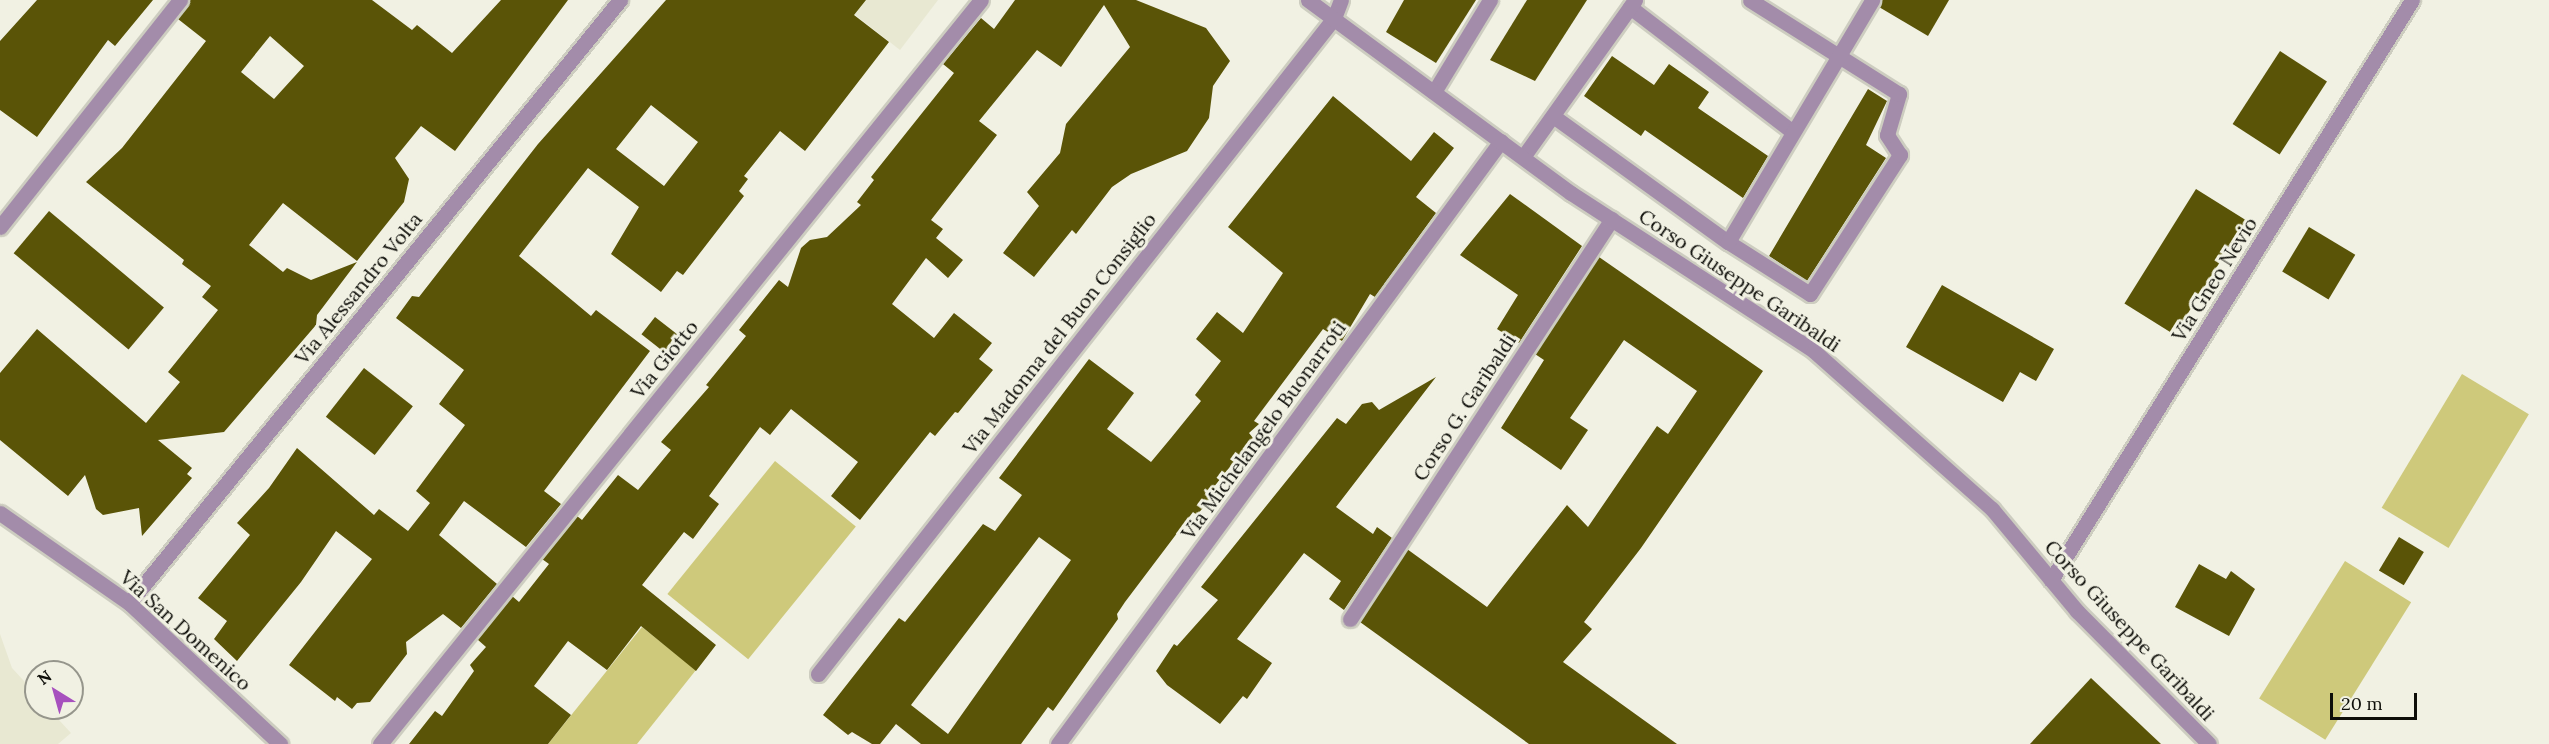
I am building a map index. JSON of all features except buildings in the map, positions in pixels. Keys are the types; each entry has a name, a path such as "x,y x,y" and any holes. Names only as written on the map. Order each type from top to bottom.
{"street":[{"path":"0,226 180,0"},
{"name":"Via Alessandro Volta","path":"129,603 620,0"},
{"name":"Via Giotto","path":"380,744 981,0"},
{"name":"Corso Giuseppe Garibaldi","path":"1308,0 1612,219 1814,351 1992,509 2051,580 2209,744"},
{"name":"Via Madonna del Buon Consiglio","path":"818,675 1334,18 1341,0"},
{"path":"1434,92 1490,0"},
{"path":"1553,116 1728,242 1810,294 1900,155 1887,135 1899,94 1750,0"},
{"path":"1728,242 1872,0"},
{"name":"Via Gneo Nevio","path":"2051,580 2412,0"},
{"path":"1523,157 1633,3 1793,132"},
{"name":"Via Michelangelo Buonarroti","path":"1058,744 1501,141"},
{"name":"Corso G. Garibaldi","path":"1350,619 1612,219"},
{"name":"Via San Domenico","path":"0,513 129,603 280,744"}],"shaded area":[{"path":"836,0 938,0 900,50"},
{"path":"2462,374 2529,414 2449,548 2382,508"},
{"path":"775,461 856,526 748,659 667,594"},
{"path":"2345,561 2411,602 2325,740 2259,698"},
{"path":"642,627 696,670 637,744 548,744"},
{"path":"0,634 12,668 24,681 24,720 59,720 71,733 58,744 0,744"}]}
